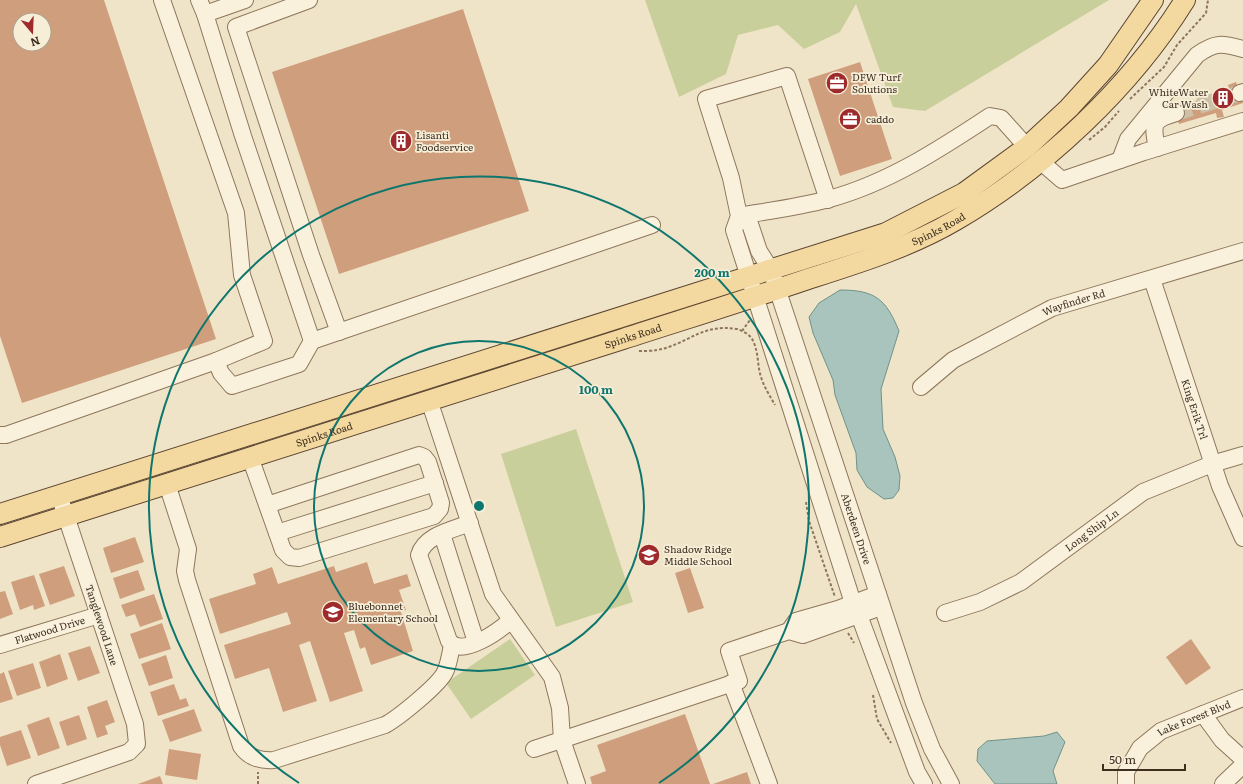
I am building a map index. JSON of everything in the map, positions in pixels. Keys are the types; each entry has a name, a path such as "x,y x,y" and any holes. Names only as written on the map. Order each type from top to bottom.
{"main road":[{"name":"Spinks Road","path":"0,537 756,297 896,249 955,221 1006,187 1069,108 1108,64 1153,0"},
{"name":"Spinks Road","path":"0,514 886,233 964,193 1033,154 1100,106 1137,66 1185,0"},
{"path":"423,380 429,400"},
{"path":"244,437 250,457"}],"street":[{"path":"0,435 6,435 216,361 264,341 242,275 236,213 162,0"},
{"path":"246,0 202,7 243,136 312,341"},
{"path":"309,0 236,27 339,332"},
{"path":"1120,160 1128,139 1197,55 1210,45 1226,44 1243,49"},
{"path":"828,200 787,76 706,99 731,178 739,216 734,230 856,609 918,772 924,784"},
{"path":"1158,148 1154,132 1155,124 1161,118 1176,113"},
{"path":"739,216 828,200 866,187 946,145 990,116 1001,118 1033,154 1062,180 1243,121"},
{"name":"Aberdeen Drive","path":"739,216 750,224 759,251 771,270 916,710 932,749 951,784"},
{"path":"216,361 221,373 232,386 299,364 312,341 652,225"},
{"name":"Wayfinder Rd","path":"921,387 953,360 1052,308 1243,251"},
{"name":"King Erik Trl","path":"1152,279 1212,464 1243,538"},
{"path":"429,400 493,594 552,678 560,708 562,740 577,784"},
{"path":"250,457 268,504 277,534 286,555 290,557 299,558 434,516 440,509 441,503 428,462 424,457 419,455 412,456 268,504"},
{"name":"Long Ship Ln","path":"945,613 980,602 1021,582 1143,492 1212,464 1243,455"},
{"path":"277,534 435,483"},
{"path":"167,484 188,549 185,571 187,580 241,746 246,753 253,758 265,761 274,760 385,725 394,720 439,681 445,673 452,645"},
{"name":"Tanglewood Lane","path":"36,784 129,752 137,744 137,735 59,495"},
{"path":"470,523 429,539 421,548 419,554 449,641 452,645 459,648 499,631 511,620"},
{"path":"442,534 476,642"},
{"path":"534,749 739,681 730,651 789,631 803,635 856,609 879,600"},
{"name":"Flatwood Drive","path":"0,645 99,615"},
{"path":"732,683 768,784"},
{"name":"Lake Forest Blvd","path":"1126,784 1126,772 1140,748 1161,730 1243,698"},
{"path":"1203,714 1222,740 1243,758"},
{"path":"1223,784 1243,765"}],"path":[{"path":"635,351 658,350 700,332 712,329 728,328 742,331 752,317"}],"green space":[{"path":"645,0 1109,0 925,111 893,107 856,4 840,32 804,49 778,25 738,35 726,74 679,97"},
{"path":"576,429 633,602 556,627 501,454"},
{"path":"510,639 535,675 471,719 446,683"}],"water":[{"path":"840,290 862,292 878,298 889,311 899,331 881,389 883,429 895,457 900,476 899,490 893,498 884,499 867,487 857,470 856,453 835,395 833,380 813,333 809,317 819,303"},
{"path":"1057,732 1065,742 1053,771 1057,784 995,784 977,761 978,749 987,741 1044,736"}],"building":[{"path":"0,0 104,0 216,339 22,403 0,336"},
{"name":"Lisanti Foodservice","path":"463,9 529,211 339,274 272,72"},
{"name":"caddo","path":"860,62 892,159 840,176 808,79"},
{"name":"WhiteWater Car Wash","path":"1236,82 1243,103 1222,110 1224,117 1217,118 1216,113 1179,124 1174,107 1230,91 1228,85"},
{"path":"135,537 144,562 111,573 103,548"},
{"name":"Bluebonnet Elementary School","path":"367,562 374,584 407,574 411,586 399,590 406,610 401,612 413,651 371,665 365,647 360,649 354,630 344,633 363,691 330,702 310,641 299,645 317,701 283,712 269,668 235,679 224,645 291,624 287,612 220,634 209,599 256,584 253,574 272,567 278,584 334,566 336,572"},
{"path":"64,566 75,596 50,605 39,574"},
{"path":"690,568 704,608 688,613 675,573"},
{"path":"138,570 145,590 120,599 113,578"},
{"path":"34,575 45,606 34,610 33,605 20,610 11,582"},
{"path":"5,591 13,614 0,619 0,592"},
{"path":"154,594 163,619 140,627 135,614 126,617 121,605"},
{"path":"162,623 171,649 139,659 130,634"},
{"path":"1191,639 1211,668 1186,685 1166,657"},
{"path":"90,646 100,673 78,681 68,653"},
{"path":"60,654 68,679 47,687 39,662"},
{"path":"166,655 173,678 149,686 141,664"},
{"path":"33,663 41,688 17,696 8,671"},
{"path":"4,672 13,699 0,703 0,674"},
{"path":"174,684 180,700 186,698 189,706 158,716 150,692"},
{"path":"107,700 115,722 105,726 108,734 97,738 87,707"},
{"path":"194,709 202,731 170,742 162,720"},
{"path":"685,714 710,784 592,784 590,777 606,771 597,745"},
{"path":"79,715 87,739 67,746 59,722"},
{"path":"49,717 60,748 38,756 27,725"},
{"path":"21,730 31,758 7,766 0,745 0,737"},
{"path":"169,749 201,754 197,780 165,775"},
{"path":"747,772 751,784 713,784"},
{"path":"160,776 163,784 138,784"}],"tunnel":[{"path":"1176,113 1240,93"}],"place":[{"name":"DFW Turf Solutions","path":"837,83"},
{"name":"WhiteWater Car Wash","path":"1223,98"},
{"name":"caddo","path":"850,119"},
{"name":"Lisanti Foodservice","path":"401,141"},
{"name":"Shadow Ridge Middle School","path":"649,555"},
{"name":"Bluebonnet Elementary School","path":"333,612"}]}
